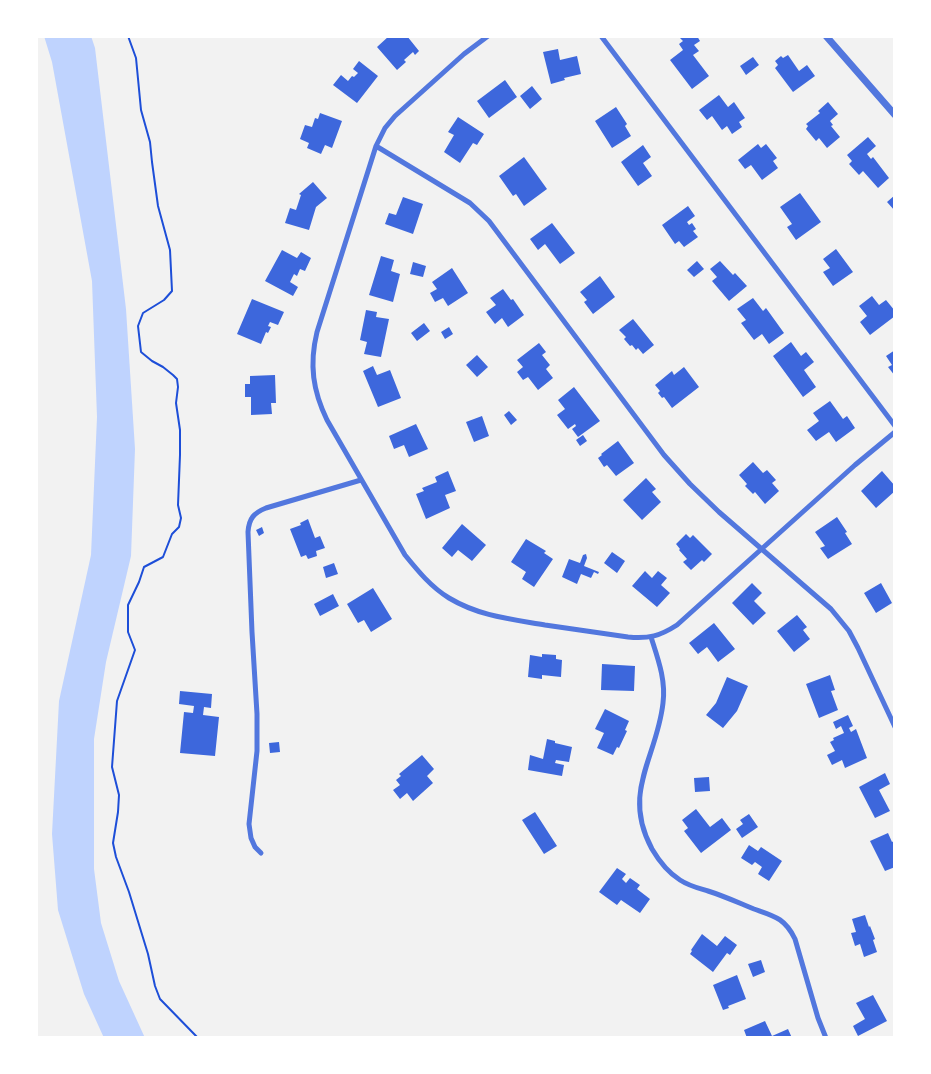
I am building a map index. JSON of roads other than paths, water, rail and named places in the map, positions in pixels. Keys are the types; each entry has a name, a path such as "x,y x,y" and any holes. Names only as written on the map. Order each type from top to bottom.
{"street":[{"path":"488,36 464,54 395,116 385,128 376,146 317,332 312,359 313,377 320,404 327,420 405,555 427,581 448,598 466,607 495,617 628,638 651,637 666,632 677,625 855,465 895,432"},
{"path":"601,36 895,426"},
{"path":"826,36 895,115"},
{"path":"376,146 470,204 489,221 664,455 719,512 824,602 844,623 858,648 895,727"},
{"path":"261,853 251,838 249,824 257,751 257,714 248,528 253,516 266,508 361,480"},
{"path":"651,637 663,676 664,693 661,719 640,790 641,822 646,837 662,864 679,880 692,887 776,917 789,928 795,939 818,1018 826,1038"}],"water":[{"path":"44,36 91,36 95,48 126,309 135,449 131,556 106,662 94,739 94,869 101,923 119,981 145,1038 104,1038 84,994 58,910 52,834 59,701 91,555 97,417 92,281 52,62"}]}
